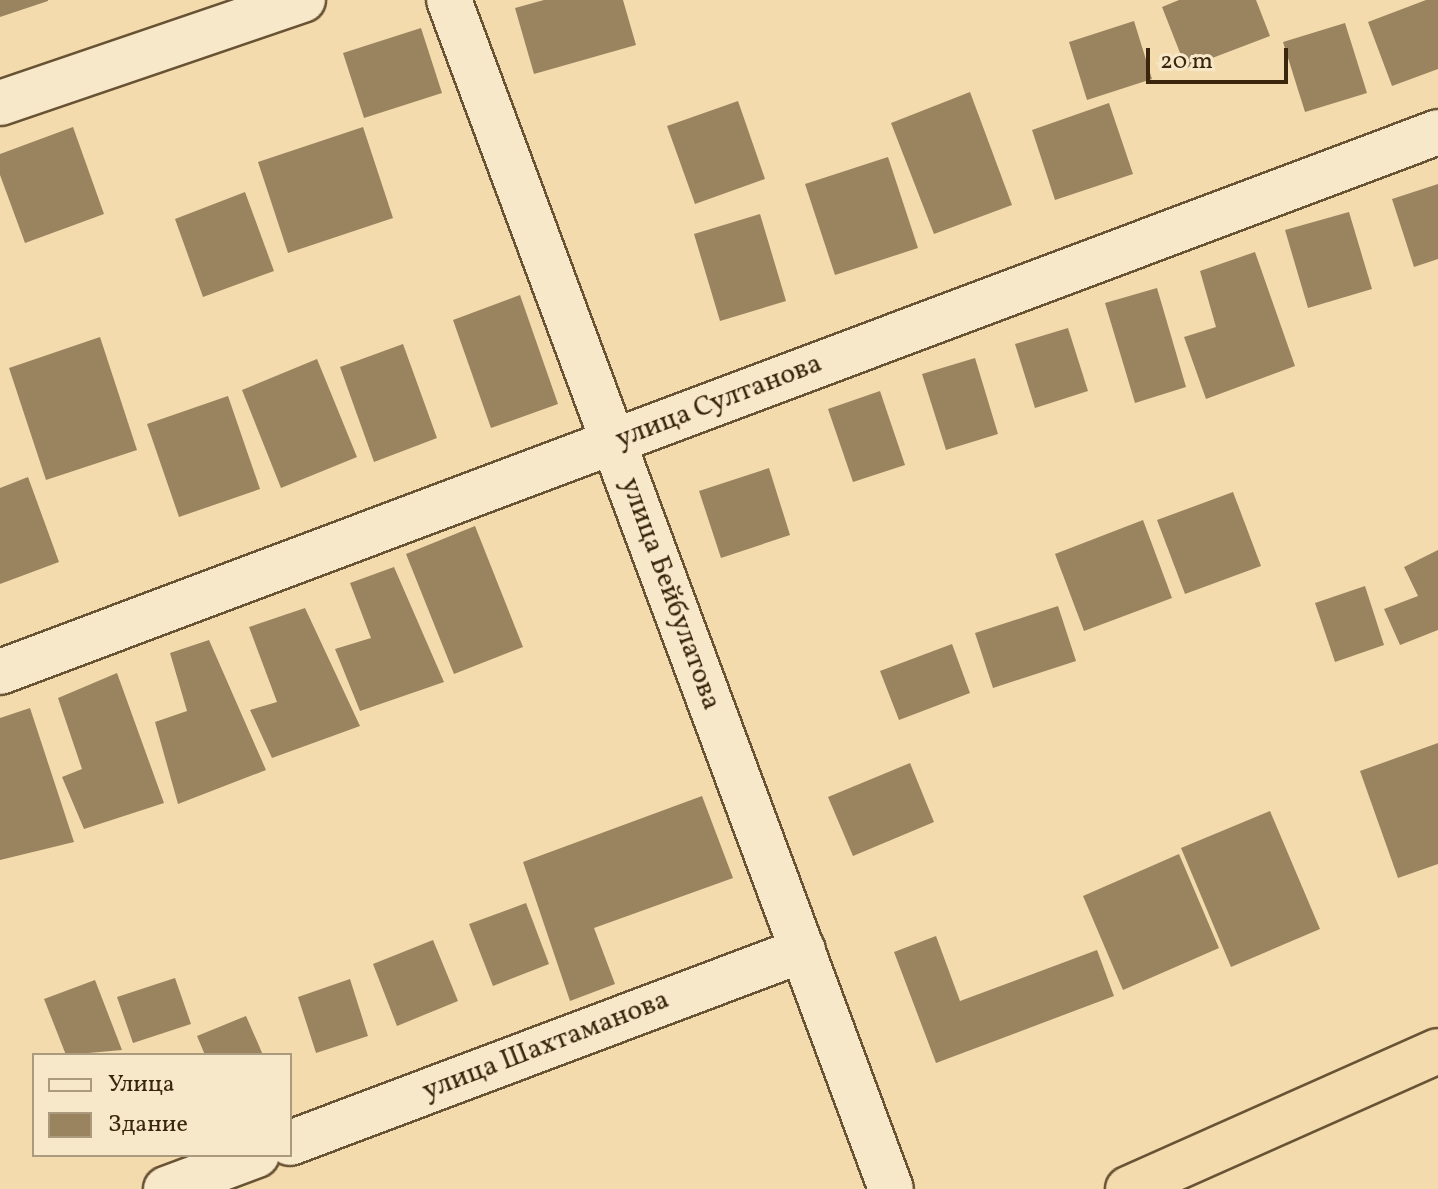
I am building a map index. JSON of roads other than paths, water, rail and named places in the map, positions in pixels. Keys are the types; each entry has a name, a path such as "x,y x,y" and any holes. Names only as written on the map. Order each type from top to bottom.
{"highway":[{"path":"1128,1189 1438,1051"}],"street":[{"path":"0,103 303,0"},
{"name":"улица Бейбулатова","path":"449,0 891,1189"},
{"name":"улица Султанова","path":"0,672 1438,132"},
{"name":"улица Шахтаманова","path":"292,1142 803,950"},
{"path":"166,1189 252,1157"}]}
